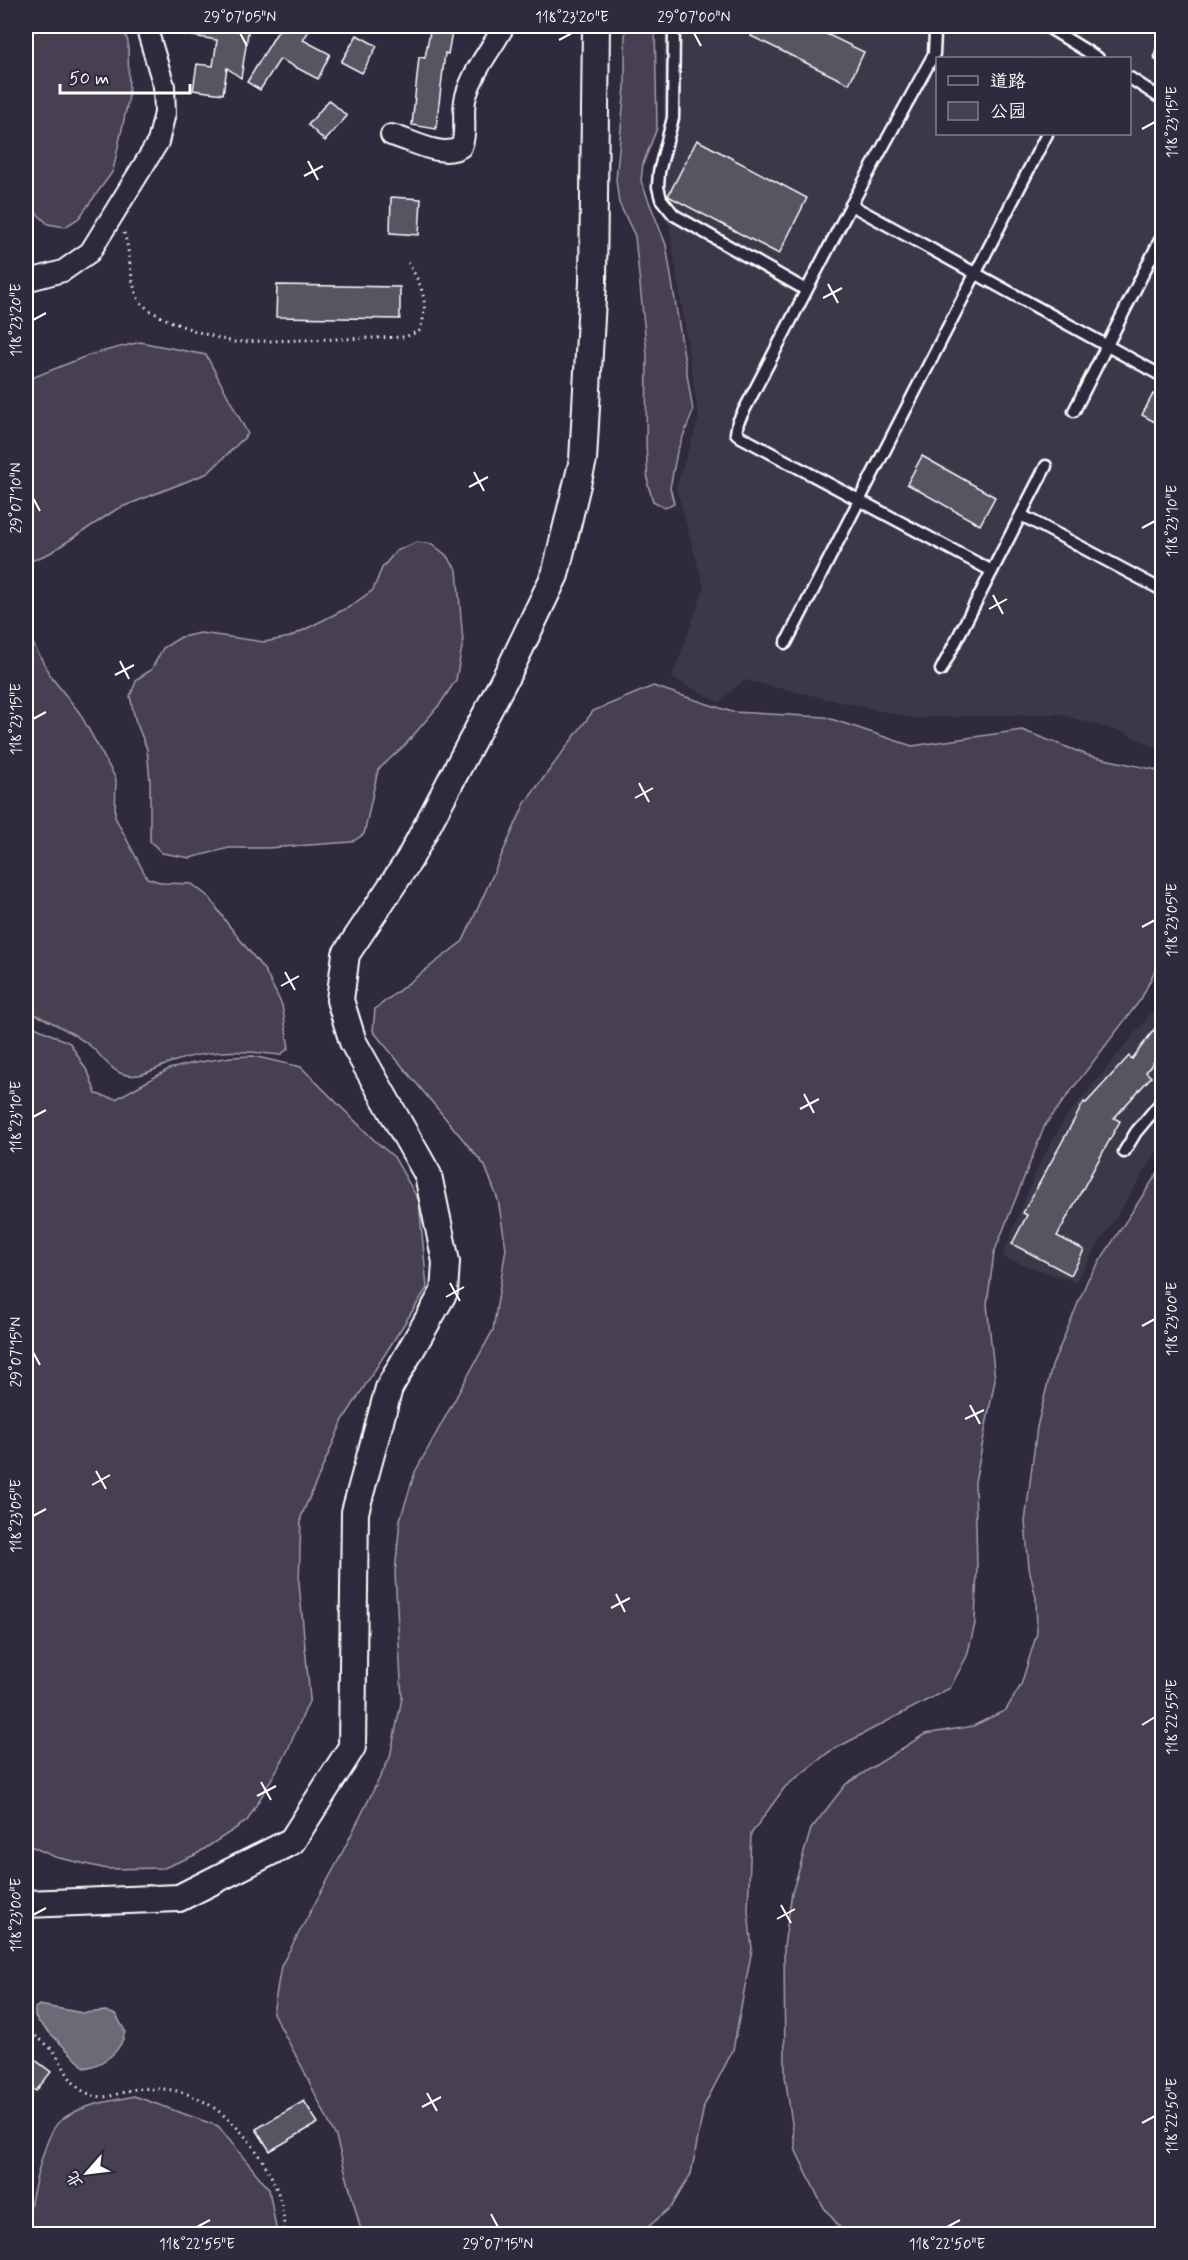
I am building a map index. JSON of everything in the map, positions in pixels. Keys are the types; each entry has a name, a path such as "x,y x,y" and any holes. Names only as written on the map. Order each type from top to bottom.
{"street":[{"path":"26,281 63,271 90,252 158,142 165,113 164,86 146,26"},
{"path":"391,135 442,152 453,152 461,147 464,133 465,98 475,72 504,26"},
{"path":"26,1904 179,1898 292,1840 352,1747 355,1512 388,1388 444,1292 446,1262 428,1175 352,1042 340,1000 346,954 409,860 510,668 555,575 583,460 593,282 596,26"}],"lane":[{"path":"674,26 672,118 659,172 658,188 661,199 674,215 806,290"},
{"path":"931,26 935,33 934,54 806,290 738,422 736,433 992,571"},
{"path":"1046,26 1096,57"},
{"path":"1131,79 1162,99"},
{"path":"786,643 1046,135"},
{"path":"851,205 1162,376"},
{"path":"1074,411 1162,236"},
{"path":"941,670 1046,466"},
{"path":"1021,515 1162,590"},
{"path":"1124,1152 1136,1132 1162,1101"}],"path":[{"path":"116,209 126,240 137,296 143,307 212,337 234,342 405,337 419,331 426,307 423,289 408,264"},
{"path":"26,2029 53,2050 69,2079 75,2086 88,2093 108,2098 134,2090 165,2089 195,2097 225,2116 258,2150 273,2180 283,2208 285,2235"},
{"path":"26,2111 28,2119 26,2137"}],"shaded area":[{"path":"664,26 1162,26 1162,751 1126,733 1059,714 912,718 744,680 719,702 672,678 704,588 676,487 699,418 669,225 654,203 648,183 663,134"},
{"path":"1162,1000 1162,1144 1075,1282 1002,1257 1038,1167 1064,1120"},
{"path":"39,2005 83,2013 106,2011 116,2015 125,2031 120,2045 106,2060 85,2068 38,2021 35,2008"}],"green space":[{"path":"26,26 122,26 128,42 129,96 113,171 79,218 65,227 48,224 26,203"},
{"path":"625,26 655,26 657,128 643,164 641,181 666,245 693,411 677,452 670,488 674,503 665,508 653,501 648,485 647,354 635,236 619,203 616,180 625,87"},
{"path":"140,342 206,355 248,434 208,473 117,509 50,553 26,563 26,375 32,378 89,355"},
{"path":"417,542 432,544 446,555 457,570 463,642 456,680 440,704 406,744 378,770 364,834 352,842 267,848 229,848 190,858 162,853 150,841 150,781 147,749 135,719 130,696 137,679 151,670 163,648 181,637 201,633 264,642 290,637 349,607 373,590 382,568 396,551"},
{"path":"26,631 52,678 79,712 116,779 115,817 147,878 163,883 192,884 210,898 265,971 282,1005 289,1048 280,1055 252,1052 213,1053 172,1062 140,1075 127,1075 111,1067 93,1048 74,1035 26,1010"},
{"path":"653,686 732,712 825,717 912,746 1022,730 1090,756 1162,771 1162,956 1141,999 1045,1125 994,1253 987,1304 995,1380 975,1482 977,1567 975,1624 967,1656 950,1688 829,1752 785,1787 751,1834 748,1911 752,1949 733,2050 704,2106 691,2174 672,2206 640,2234 362,2234 336,2137 273,2013 281,1966 339,1859 390,1757 402,1698 395,1573 400,1520 415,1472 493,1330 506,1248 498,1200 485,1166 373,1031 375,1009 463,941 525,803 593,711"},
{"path":"26,1023 70,1043 89,1074 96,1094 116,1099 169,1069 194,1063 253,1056 301,1067 394,1157 419,1201 427,1288 343,1420 301,1517 299,1583 310,1699 286,1754 247,1821 195,1855 164,1868 107,1869 55,1857 26,1844"},
{"path":"1162,1166 1162,2234 845,2234 822,2205 796,2151 785,2076 784,1946 792,1893 811,1829 846,1784 925,1734 973,1726 1006,1710 1021,1685 1037,1633 1036,1598 1029,1568 1025,1522 1037,1427 1052,1366 1088,1279"},
{"path":"134,2096 218,2126 269,2189 277,2234 26,2234 42,2157 60,2121 68,2115 96,2104"}],"building":[{"path":"176,26 249,26 241,78 227,68 223,94 193,90 197,64 213,66 217,40 176,33"},
{"path":"281,26 312,26 303,40 330,54 318,79 280,59 260,90 247,82"},
{"path":"431,26 453,26 448,54 445,53 436,129 412,125 419,57 425,58"},
{"path":"756,26 810,26 864,52 849,84 751,36"},
{"path":"357,35 377,46 362,73 341,62"},
{"path":"329,100 347,116 325,141 308,125"},
{"path":"697,140 807,198 779,254 668,196"},
{"path":"391,197 421,199 419,235 390,233"},
{"path":"277,285 400,287 400,319 276,317"},
{"path":"1153,394 1162,399 1162,426 1142,415"},
{"path":"922,456 995,497 980,525 907,484"},
{"path":"1162,1019 1162,1051 1146,1072 1151,1077 1114,1118 1120,1121 1057,1236 1084,1250 1071,1275 1012,1244 1027,1215 1023,1213 1084,1102 1086,1103 1129,1056 1132,1059"},
{"path":"26,2053 51,2072 36,2091 26,2084"},
{"path":"304,2101 318,2123 270,2151 256,2129"}]}
